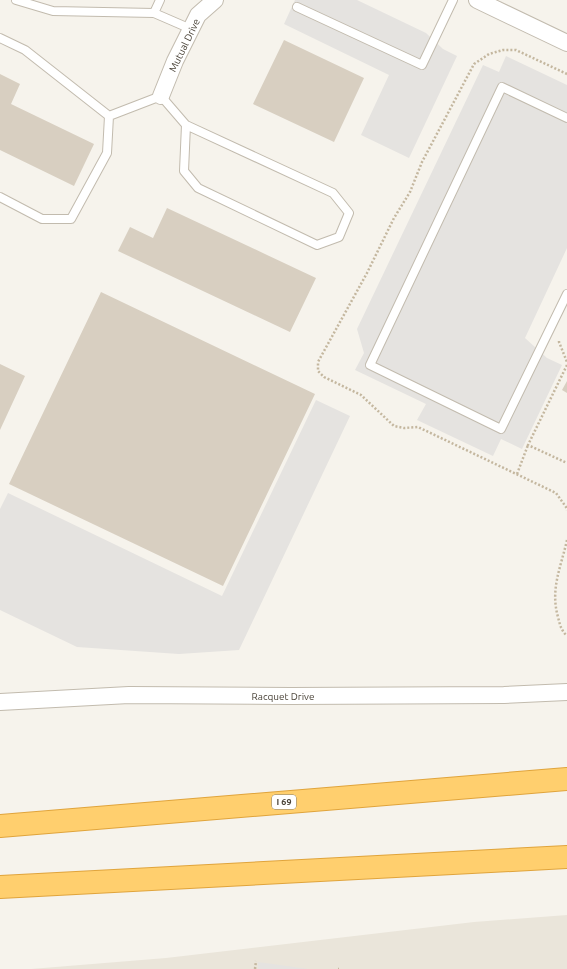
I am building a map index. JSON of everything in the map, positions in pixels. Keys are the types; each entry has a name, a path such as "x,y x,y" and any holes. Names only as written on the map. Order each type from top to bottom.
{"highway":[{"name":"I 69","path":"0,826 567,779"},
{"path":"0,887 567,857"}],"street":[{"name":"Mutual Drive","path":"161,96 175,61 198,15 215,0"},
{"path":"477,0 567,43"},
{"name":"Racquet Drive","path":"0,702 130,694 291,696 488,695 567,692"}],"lane":[{"path":"16,0 54,11 154,13 191,29"},
{"path":"154,13 160,0"},
{"path":"297,7 422,64 453,0"},
{"path":"0,38 25,50 109,116"},
{"path":"567,118 502,87 370,365 501,429 567,294"},
{"path":"109,116 161,96 186,125 334,193 349,213 338,237 317,245 198,188 184,171 186,125"},
{"path":"0,197 42,219 71,220 107,153 109,116"}],"path":[{"path":"567,74 516,50 503,50 489,54 474,64 422,162 410,192 394,218 367,273 318,362 318,371 324,377 361,395 394,426 404,428 418,427 517,474 556,493 566,506 567,510"},
{"path":"561,336 558,342 567,362"},
{"path":"517,474 528,446 567,365"},
{"path":"528,446 567,463"},
{"path":"567,540 555,585 555,606 561,631 567,636"},
{"path":"255,969 256,961"}],"shaded area":[{"path":"295,0 357,0 426,33 443,49 457,56 409,158 361,135 389,75 284,24"},
{"path":"506,56 567,85 567,248 525,338 547,358 562,365 522,449 501,439 493,456 417,420 426,404 355,370 364,353 357,329 483,65 499,72"},
{"path":"316,400 350,416 239,650 179,654 77,647 0,610 0,509 8,493 222,596"},
{"path":"567,915 567,969 31,969 166,958 474,922"},
{"path":"258,962 308,969 258,969"}],"building":[{"path":"284,40 364,78 334,142 253,104"},
{"path":"0,74 20,84 11,104 94,144 74,186 0,150"},
{"path":"167,208 316,278 290,332 118,251 130,227 153,238"},
{"path":"101,292 315,394 223,586 9,484"},
{"path":"0,364 25,376 0,430"},
{"path":"567,381 567,393 562,390"}]}
